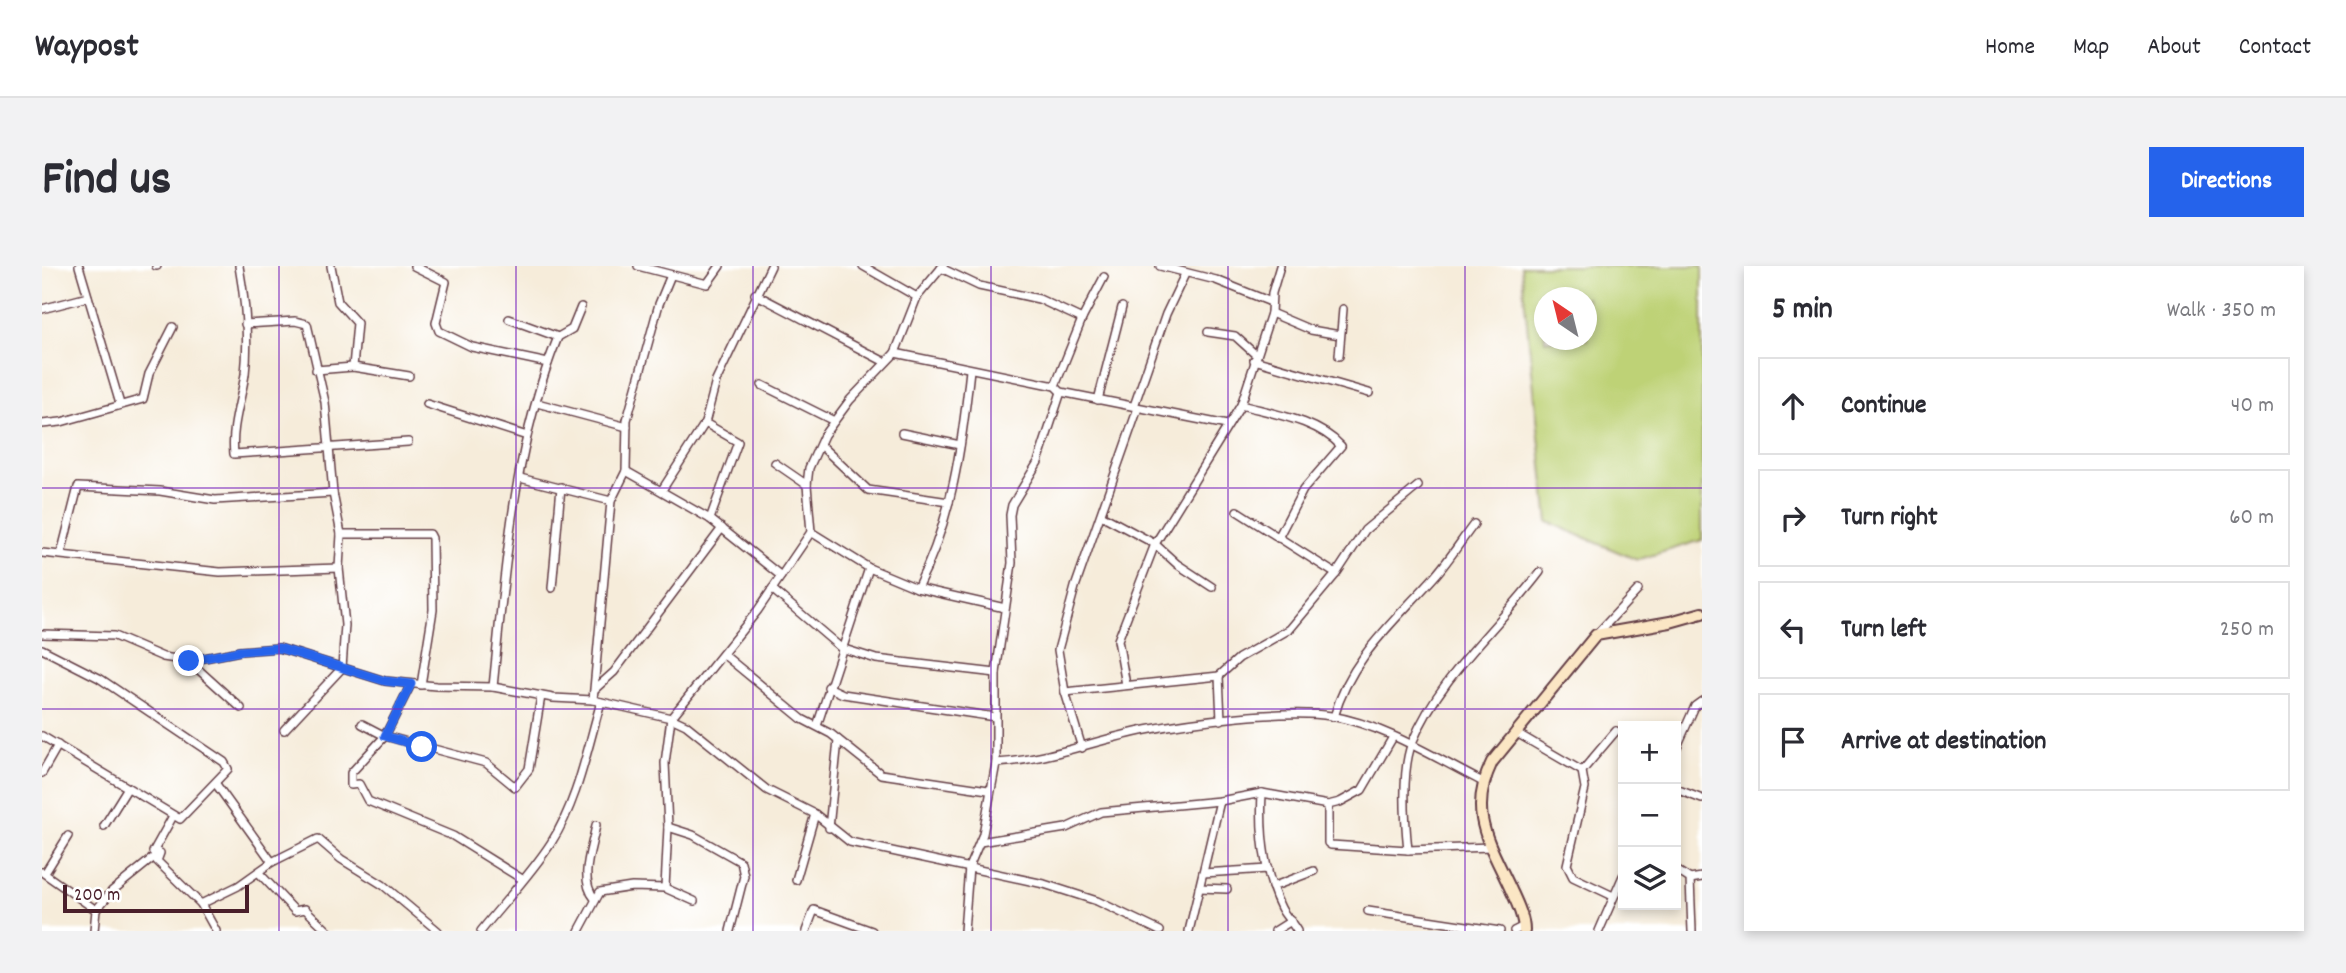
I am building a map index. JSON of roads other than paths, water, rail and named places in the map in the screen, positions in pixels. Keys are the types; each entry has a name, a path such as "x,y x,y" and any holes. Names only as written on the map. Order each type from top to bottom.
{"street":[{"path":"79,266 120,404"},
{"path":"239,266 245,324 245,372 235,420 234,454 408,442"},
{"path":"331,266 338,302 358,323 353,367"},
{"path":"414,266 446,282 436,323 439,331 472,346 548,363"},
{"path":"638,266 707,284 720,266"},
{"path":"662,490 705,423 716,381 771,266"},
{"path":"863,266 917,297"},
{"path":"1160,266 1216,280 1271,302"},
{"path":"1126,685 1118,640 1154,544 1241,405 1271,313 1280,266"},
{"path":"665,888 668,827 665,763 671,718 723,654 811,533 807,485 809,468 834,421 895,353 917,297 942,267 979,286 1039,299 1082,318"},
{"path":"1082,748 1058,662 1060,641 1166,314 1185,274"},
{"path":"481,931 551,843 564,819 584,767 597,701 595,689 603,565 611,501 626,471 627,427 659,304 671,275"},
{"path":"964,931 969,866 980,842 988,790 996,762 996,673 1012,563 1009,527 1012,505 1038,462 1058,389 1082,318 1104,276"},
{"path":"755,295 885,362"},
{"path":"42,309 88,298"},
{"path":"493,687 504,575 527,436 558,337 572,329 581,307"},
{"path":"1098,400 1122,307"},
{"path":"1339,356 1343,309"},
{"path":"1271,313 1311,330 1340,335"},
{"path":"509,319 558,337"},
{"path":"245,324 259,326 295,321 307,324 325,402 333,493 341,534 339,568 345,625 342,668 284,730"},
{"path":"42,424 61,422 143,399 149,374 173,327"},
{"path":"1208,332 1235,336 1255,357 1369,393"},
{"path":"895,353 1098,400 1227,425"},
{"path":"316,370 353,367 408,376"},
{"path":"917,588 939,544 960,445 970,370"},
{"path":"762,385 834,421"},
{"path":"537,403 627,427"},
{"path":"427,404 527,436"},
{"path":"1241,405 1288,418 1326,433 1341,446 1303,490 1278,538"},
{"path":"705,423 738,442 710,519"},
{"path":"902,433 960,445"},
{"path":"820,445 869,490 949,502"},
{"path":"775,463 807,485"},
{"path":"626,471 710,519 781,576"},
{"path":"520,478 611,501"},
{"path":"1065,692 1219,676 1239,659 1290,629 1336,574 1364,530 1418,486"},
{"path":"61,554 78,487 160,491 215,500 333,493"},
{"path":"552,588 561,487"},
{"path":"1237,511 1336,574"},
{"path":"1101,515 1154,544 1177,564 1212,587"},
{"path":"1334,717 1341,689 1362,655 1436,575 1474,524"},
{"path":"595,689 614,672 722,528"},
{"path":"811,533 869,568 917,588 1005,608"},
{"path":"341,534 430,534 433,610 421,685"},
{"path":"42,553 220,572 339,568"},
{"path":"817,726 869,568"},
{"path":"1408,850 1405,813 1411,745 1454,670 1512,610 1540,572"},
{"path":"772,589 841,648 876,659 996,673"},
{"path":"1521,929 1479,815 1483,782 1492,762 1515,732 1596,635 1638,590"},
{"path":"1596,635 1670,622 1702,613"},
{"path":"42,634 114,636 163,657 189,661 240,651 279,648 385,681 493,687 541,696 597,701 671,718 686,725 767,790 815,814 829,828 850,842 1044,884 1097,901 1160,931"},
{"path":"42,649 99,678 224,762 228,769 183,818 173,816 42,736"},
{"path":"723,654 802,719 838,740 881,774 988,790"},
{"path":"189,661 242,708"},
{"path":"1219,676 1220,720"},
{"path":"411,684 385,736 351,773 351,785 359,784 368,801 453,836 522,879"},
{"path":"828,687 843,694 995,717"},
{"path":"362,724 385,736 486,763 515,787 529,769 541,696"},
{"path":"1681,738 1693,712 1702,701"},
{"path":"1693,712 1702,716"},
{"path":"996,762 1028,761 1148,729 1220,720 1334,717 1393,737 1483,782"},
{"path":"1613,896 1584,883 1569,872 1567,856 1584,788 1582,771 1616,731"},
{"path":"1515,732 1582,771"},
{"path":"980,842 1066,828 1101,812 1220,801 1262,793 1328,804 1353,797 1362,790 1393,737"},
{"path":"829,828 838,740"},
{"path":"42,773 58,745"},
{"path":"216,784 272,862"},
{"path":"104,826 127,789"},
{"path":"1681,791 1702,799"},
{"path":"1262,793 1260,831 1272,887 1282,910 1297,931"},
{"path":"1189,931 1220,801"},
{"path":"1328,804 1328,843 1408,850 1491,847"},
{"path":"796,880 815,814"},
{"path":"160,853 153,852 153,847 173,816"},
{"path":"595,899 587,890 585,880 596,825"},
{"path":"668,827 693,835 741,862 744,876 730,931"},
{"path":"68,836 44,872 96,909"},
{"path":"201,904 260,874 272,862 314,840 322,839 341,859 383,885 438,931"},
{"path":"160,853 157,861 201,904 216,931"},
{"path":"94,931 96,909 112,891 160,853"},
{"path":"1203,873 1268,869"},
{"path":"1272,887 1314,871"},
{"path":"1681,873 1690,879 1702,877"},
{"path":"260,874 295,911 305,909 328,931"},
{"path":"1690,879 1692,928 1702,929"},
{"path":"1599,931 1618,886"},
{"path":"579,931 600,892 614,888 665,888 694,901"},
{"path":"1199,888 1227,889"},
{"path":"806,931 814,910 873,931"},
{"path":"1368,911 1463,929 1500,931"},
{"path":"1275,931 1292,921"}]}
